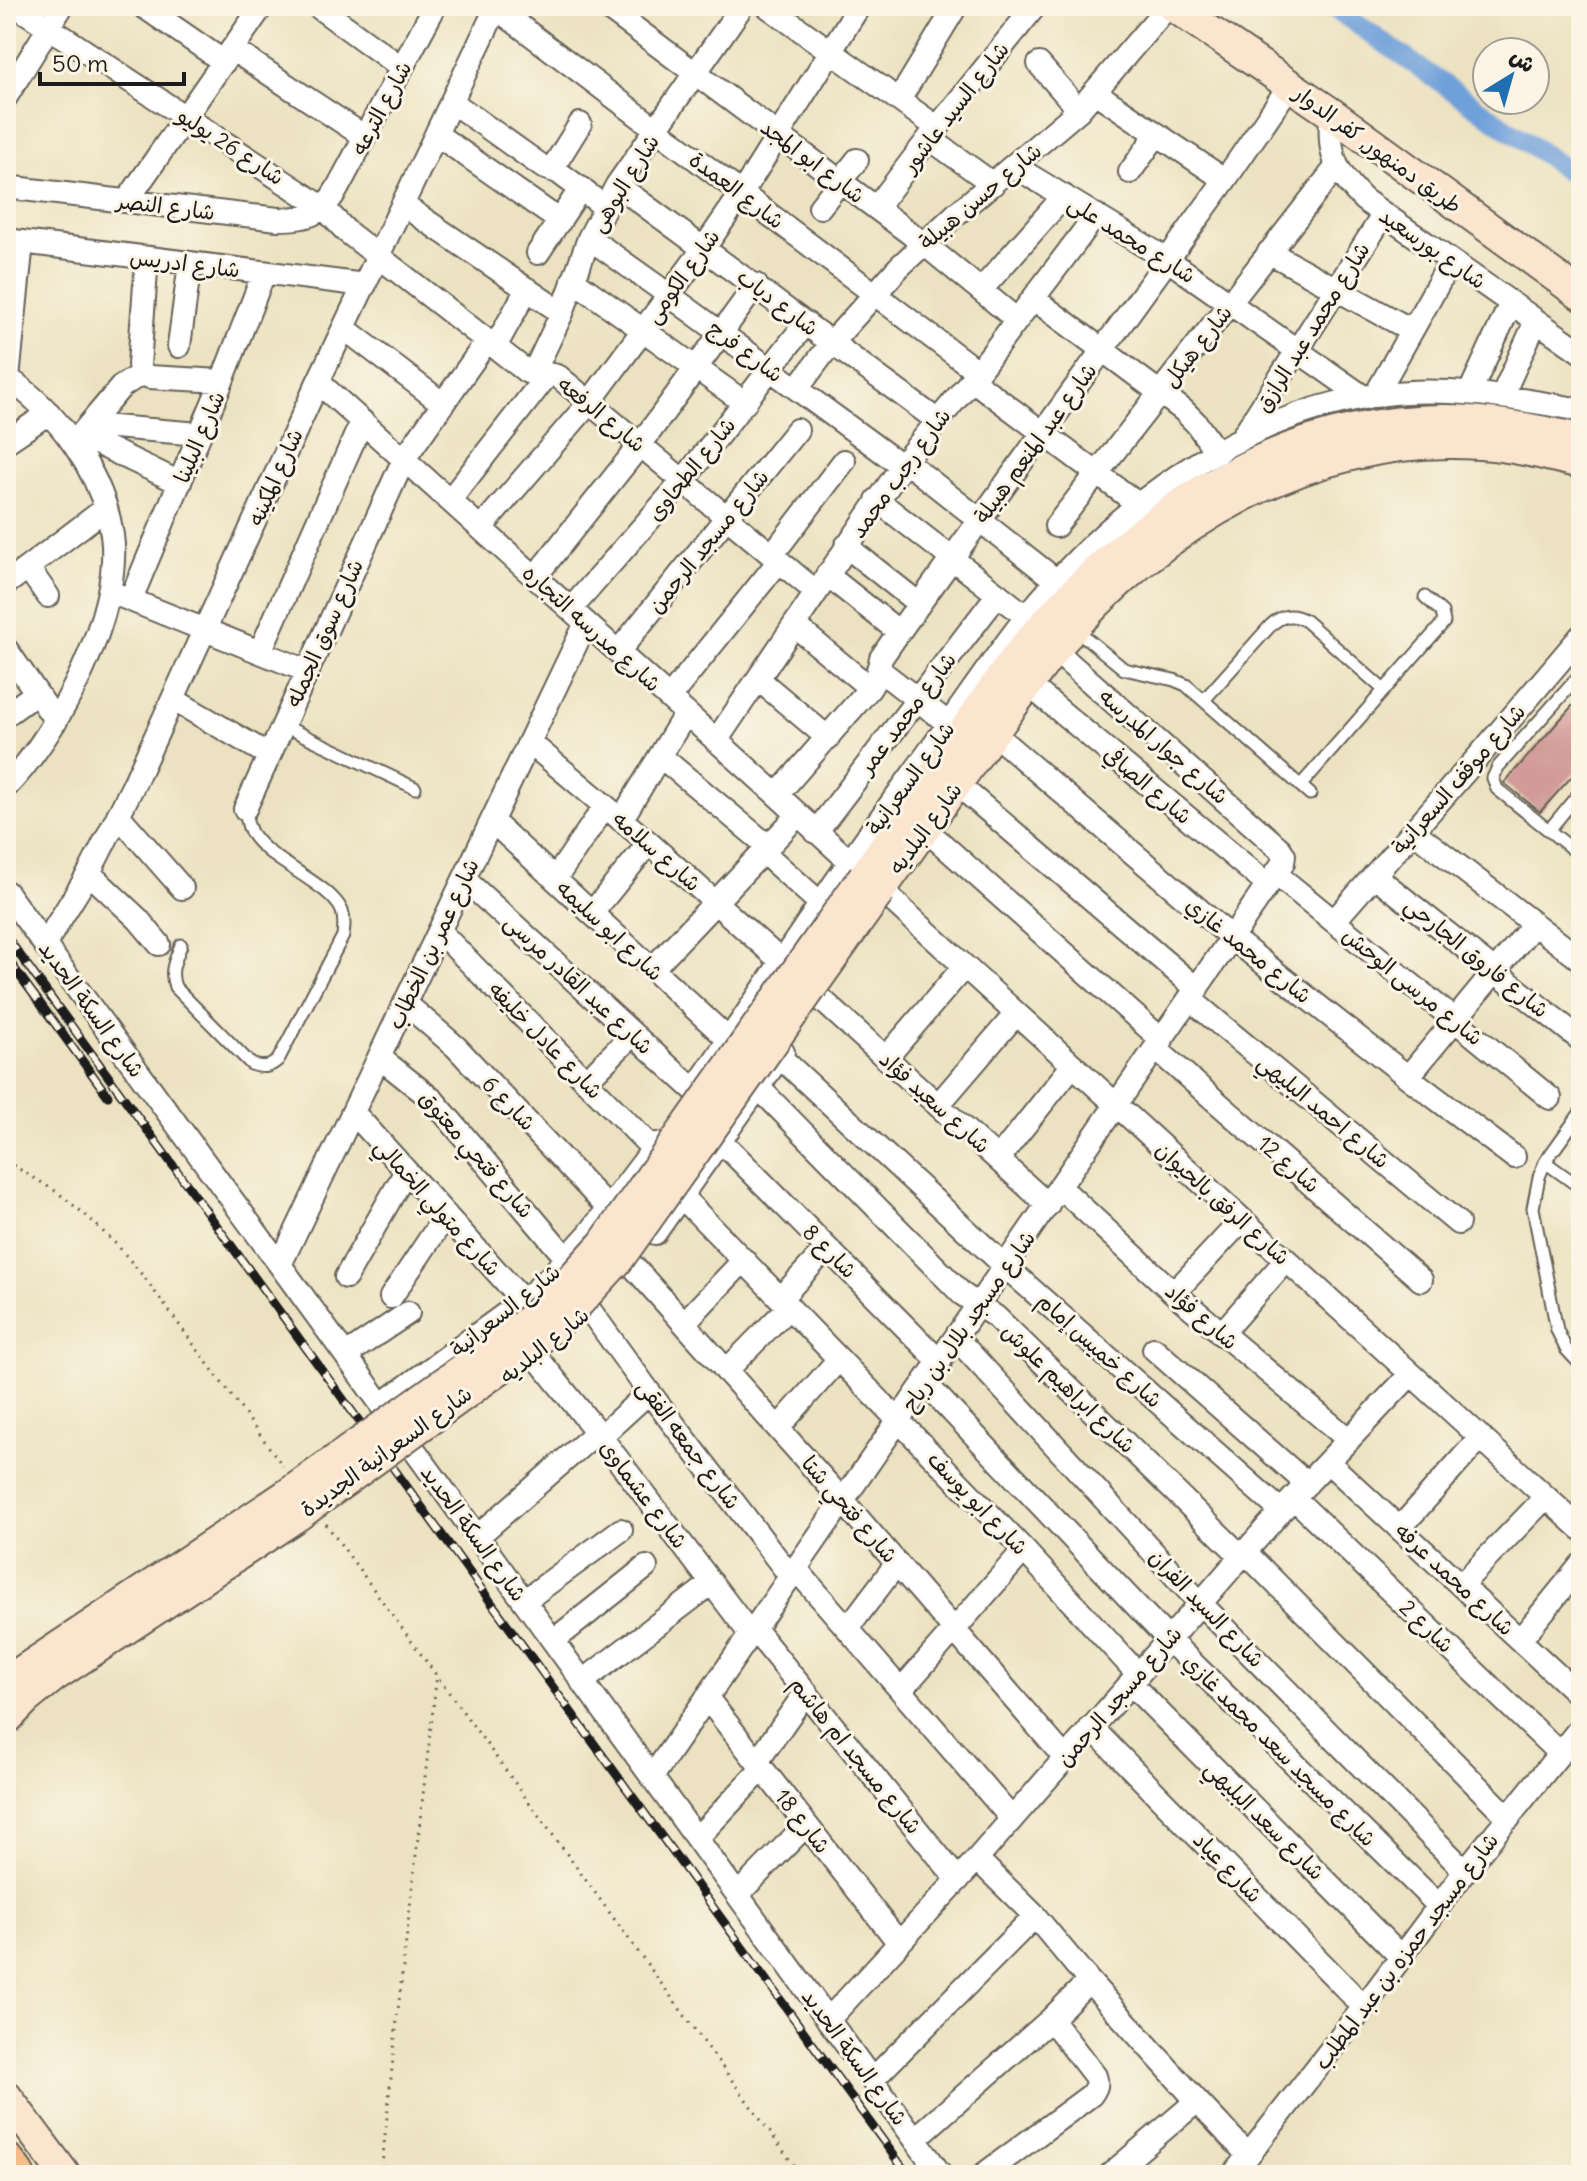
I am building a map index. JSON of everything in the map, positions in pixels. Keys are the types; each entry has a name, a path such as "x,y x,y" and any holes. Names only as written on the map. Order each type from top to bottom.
{"highway":[{"path":"6,2164 14,2175"}],"street":[{"name":"شارع 26 يوليو","path":"16,6 324,208 378,257"},
{"path":"6,97 62,6"},
{"path":"143,6 365,137"},
{"path":"127,201 262,6"},
{"path":"317,6 402,68"},
{"name":"شارع الترعه","path":"324,208 434,6"},
{"name":"شارع ابو المجد","path":"605,6 630,13 695,74 923,243 1017,320"},
{"name":"شارع البوهى","path":"450,500 540,374 589,238 617,185 742,6"},
{"path":"767,6 899,100 993,184"},
{"name":"شارع الكومى","path":"481,528 589,403 704,248 859,6"},
{"path":"899,100 956,6"},
{"name":"شارع السيد عاشور","path":"876,208 1035,6"},
{"name":"طريق دمنهور, كفر الدوار","path":"1171,6 1331,113 1581,295"},
{"name":"شارع حسن هبيلة","path":"797,389 874,293 923,243 1079,110 1171,6"},
{"name":"شارع المكينه","path":"45,944 89,873 174,700 318,382 497,7"},
{"name":"شارع العمدة","path":"497,7 874,293 1043,432 1138,504"},
{"path":"1039,64 1079,110"},
{"name":"شارع عبد المنعم هبيلة","path":"777,795 828,738 874,679 881,658 899,632 1168,260 1290,85"},
{"path":"1096,93 1225,180"},
{"path":"452,102 605,207"},
{"name":"شارع بورسعيد","path":"1331,113 1330,144 1337,166 1364,200 1581,352"},
{"path":"552,169 580,124"},
{"path":"436,134 560,221"},
{"path":"1130,172 1157,134"},
{"path":"820,207 857,160"},
{"name":"شارع محمد على","path":"1014,166 1168,260 1370,397"},
{"name":"شارع هيكل","path":"1056,526 1337,166"},
{"name":"شارع دياب","path":"617,185 938,421"},
{"name":"شارع النصر","path":"6,187 278,219 303,218 324,208"},
{"path":"538,253 581,188"},
{"path":"981,290 1064,196"},
{"path":"403,205 562,313"},
{"name":"شارع محمد عبد الرازق","path":"1229,456 1384,214"},
{"name":"شارع رجب محمد","path":"716,741 903,464 1034,299 1096,215"},
{"name":"شارع فرج","path":"589,238 903,464 1058,582"},
{"path":"14,241 7,378 80,434 180,483"},
{"name":"شارع ادريس","path":"14,241 365,285"},
{"path":"1269,252 1411,330"},
{"name":"شارع الرفعه","path":"378,257 491,344 540,374 559,377 775,558 899,632"},
{"path":"147,258 139,365 142,373 149,377 222,381"},
{"path":"1370,397 1451,261"},
{"path":"179,346 190,263"},
{"name":"شارع البلينا","path":"120,595 180,483 264,273"},
{"path":"573,280 745,403"},
{"path":"535,577 640,445 756,285"},
{"name":"شارع سوق الجمله","path":"245,809 404,459 442,403 491,344 527,289"},
{"path":"1034,299 1160,393 1229,456"},
{"path":"1470,392 1511,303"},
{"path":"1502,396 1536,321"},
{"name":"شارع الطحاوى","path":"579,616 806,323"},
{"path":"344,328 442,403"},
{"path":"80,434 127,381 142,373"},
{"name":"شارع مدرسه التجاره","path":"318,382 864,876"},
{"name":"شارع السعرانية","path":"381,1405 523,1301 568,1260 653,1149 821,904 864,876 949,724 1048,632 1058,582 1096,541 1138,504 1176,477 1229,456 1281,421 1370,397 1438,391 1470,392 1581,410"},
{"path":"6,442 49,413"},
{"name":"شارع البلديه","path":"864,876 925,829 1028,684 1048,632 1074,592 1132,540 1196,494 1229,456 1269,455 1311,440 1354,430 1442,420 1486,422 1581,439"},
{"path":"260,652 362,421"},
{"name":"شارع مسجد الرحمن","path":"618,652 797,430"},
{"path":"80,434 200,434"},
{"path":"6,787 31,758 56,721 120,595 106,508 91,473 80,434"},
{"name":"شارع البلديه","path":"864,876 998,681 1048,632 1113,590 1211,514 1247,493 1321,462 1374,449 1441,443 1481,444 1522,449 1581,463"},
{"path":"669,698 844,461"},
{"name":"شارع جوار المدرسه","path":"877,500 1048,632 1280,849 1284,855 1276,874"},
{"path":"6,584 106,508"},
{"path":"846,546 919,604"},
{"path":"28,568 48,596"},
{"name":"شارع محمد عمر","path":"816,832 998,594"},
{"path":"120,595 307,671"},
{"name":"شارع عمر بن الخطاب","path":"280,1265 529,742 579,616"},
{"path":"794,625 874,679 917,699 949,724"},
{"name":"شارع موقف السعرانية","path":"1334,921 1581,636"},
{"path":"6,649 56,721"},
{"path":"758,679 828,738"},
{"name":"شارع الصافي","path":"1028,684 1276,874"},
{"path":"6,715 36,693"},
{"path":"174,700 269,755"},
{"path":"555,879 660,756 686,713"},
{"name":"شارع محمد غازي","path":"993,733 1232,938 1514,1157"},
{"name":"شارع سلامه","path":"529,742 649,843 782,962"},
{"path":"660,756 767,850 821,904"},
{"name":"شارع احمد البليهي","path":"957,784 1458,1223"},
{"path":"118,815 182,888"},
{"path":"652,969 798,815"},
{"name":"شارع ابو سليمه","path":"492,821 729,1040"},
{"name":"شارع 12","path":"925,829 1421,1280"},
{"path":"1413,831 1581,960"},
{"path":"592,913 649,843"},
{"path":"89,873 170,945"},
{"name":"شارع مرسى الوحش","path":"1276,874 1550,1098"},
{"name":"شارع مسجد بلال بن رباح","path":"652,1777 1276,874"},
{"name":"شارع فاروق الجارحي","path":"1374,875 1581,1040"},
{"name":"شارع البلديه","path":"411,1446 535,1355 589,1309 631,1264 759,1088 875,918 878,909 864,876"},
{"name":"شارع الرفق بالحيوان","path":"864,876 1581,1529"},
{"name":"شارع السعرانية الجديدة","path":"6,1682 285,1496 515,1332 553,1299 603,1244 864,876"},
{"name":"شارع السعرانية الجديدة","path":"6,1720 53,1677 297,1516 535,1343 570,1312 618,1260 864,876"},
{"name":"شارع عبد القادر مرسى","path":"464,879 694,1090"},
{"name":"شارع السكة الحديد","path":"6,892 941,2175"},
{"path":"1408,1077 1534,924"},
{"name":"شارع عادل خليفه","path":"439,931 653,1149"},
{"path":"886,1058 963,968"},
{"name":"شارع سعيد فؤاد","path":"821,999 998,1159 1054,1196"},
{"name":"شارع 6","path":"405,1003 456,1047 608,1208"},
{"path":"938,1105 1015,1015"},
{"path":"586,1081 633,1034"},
{"name":"شارع فتحي معتوق","path":"379,1057 433,1100 568,1260"},
{"name":"شارع خميس إمام","path":"780,1057 1006,1267 1294,1498"},
{"path":"998,1159 1072,1066"},
{"name":"شارع ابراهيم علوش","path":"759,1088 962,1294 996,1317 1243,1554 1509,1818"},
{"name":"شارع متولي الخمالي","path":"353,1112 523,1301"},
{"name":"شارع 8","path":"721,1141 940,1362"},
{"path":"346,1277 406,1171"},
{"name":"شارع فؤاد","path":"1054,1196 1349,1440"},
{"name":"شارع ابو يوسف","path":"682,1197 1024,1550 1134,1678"},
{"path":"391,1297 446,1215"},
{"path":"1174,1293 1242,1220"},
{"path":"726,1371 827,1248"},
{"path":"684,1323 744,1260"},
{"path":"1221,1334 1286,1260"},
{"name":"شارع فتحي شتا","path":"631,1264 843,1501 1065,1758"},
{"name":"شارع جمعه الفقى","path":"589,1309 649,1392 793,1573 848,1628 1012,1819"},
{"path":"346,1355 408,1313"},
{"name":"شارع السيد الفران","path":"956,1338 1200,1603 1465,1871"},
{"path":"1154,1349 1294,1498"},
{"name":"شارع عشماوى","path":"535,1355 752,1632"},
{"path":"778,1428 839,1359"},
{"name":"شارع مسجد الرحمن","path":"828,2020 977,1859 1243,1554 1411,1374"},
{"name":"شارع مسجد سعد محمد غازي","path":"925,1383 1168,1639 1439,1906"},
{"path":"477,1537 649,1392"},
{"path":"1400,1528 1481,1437"},
{"name":"شارع محمد عرفه","path":"1328,1462 1520,1640 1577,1683"},
{"path":"1461,1585 1546,1497"},
{"name":"شارع 2","path":"1294,1498 1560,1754"},
{"path":"524,1601 621,1530"},
{"path":"901,1690 1024,1550"},
{"path":"848,1628 897,1563"},
{"path":"1520,1640 1581,1565"},
{"path":"553,1641 646,1567"},
{"path":"582,1682 712,1583"},
{"name":"شارع مسجد ام هاشم","path":"752,1632 806,1692 958,1880"},
{"name":"شارع سعد البليهي","path":"1134,1678 1401,1957"},
{"path":"697,1838 760,1766 806,1692"},
{"name":"شارع 18","path":"707,1698 899,1943"},
{"name":"شارع عياد","path":"1091,1727 1364,2007"},
{"name":"شارع مسجد حمزه بن عبد المطلب","path":"1242,2168 1465,1871 1581,1727"},
{"path":"738,1894 806,1825"},
{"path":"977,1859 1035,1916 1197,2101 1242,2168"},
{"path":"872,2080 1035,1916"},
{"path":"915,2139 1051,2019 1089,1981"},
{"path":"983,2175 1091,2095 1096,2088 1098,2082 1095,2076 1051,2019"},
{"path":"6,2096 65,2175"},
{"path":"1110,2175 1197,2101"}],"lane":[{"path":"1048,632 1124,669 1180,682 1306,790 1384,690 1444,622 1442,612 1425,597"},
{"path":"1204,700 1271,625 1287,615 1306,621 1384,690"},
{"path":"1581,674 1498,767 1493,778 1497,789 1581,856"},
{"path":"282,725 415,788"},
{"path":"1549,830 1581,791"},
{"path":"170,945 171,978 175,987 251,1064 261,1068 278,1060 343,936 345,923 341,909 333,898 254,838 247,824 245,809"},
{"path":"1581,1112 1545,1162 1534,1192 1535,1224 1557,1330 1566,1349 1581,1365"},
{"path":"1545,1162 1581,1188"}],"path":[{"path":"6,1161 57,1192 118,1246 286,1469"},
{"path":"324,1520 801,2175"},
{"path":"381,2175 437,1674"}],"building":[{"path":"1581,696 1581,766 1540,812 1504,783"},
{"path":"1581,824 1581,847 1569,838"}],"waterway":[{"path":"1331,6 1581,180"}],"railway":[{"path":"6,936 908,2175"},
{"path":"6,957 108,1096"}]}
